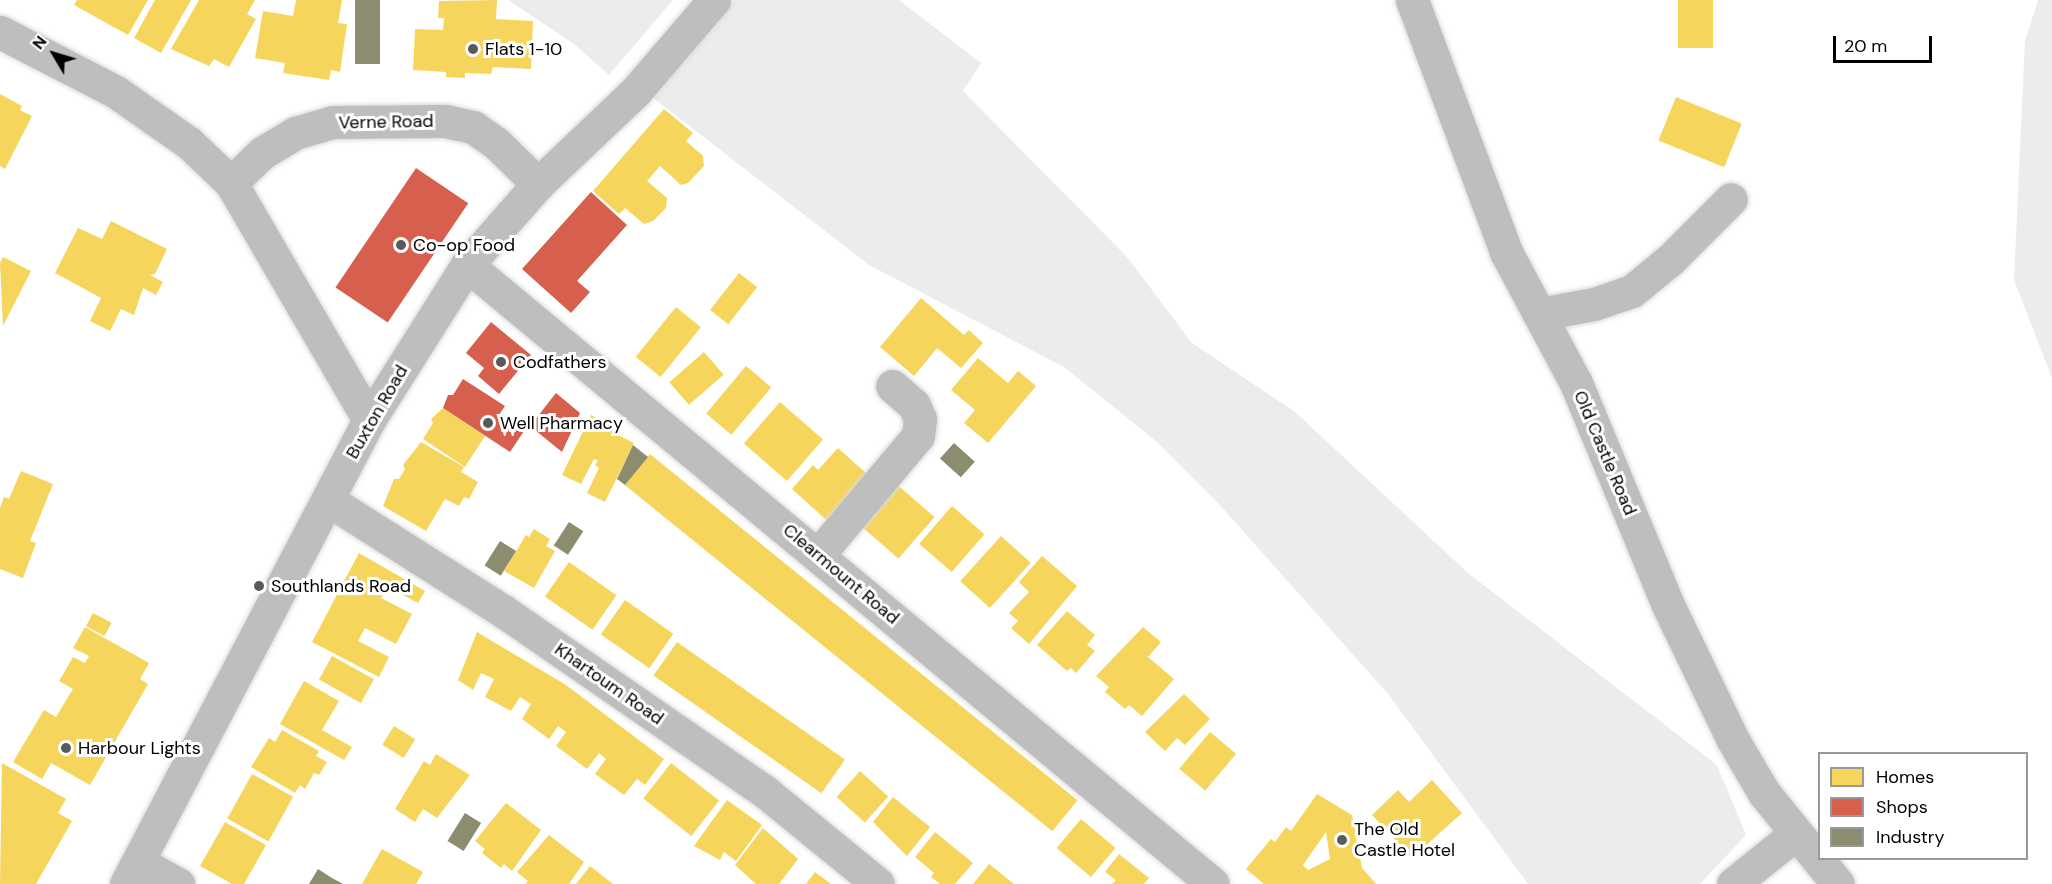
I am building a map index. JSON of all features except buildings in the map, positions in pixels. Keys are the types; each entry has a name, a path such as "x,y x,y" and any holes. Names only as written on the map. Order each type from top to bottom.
{"main road":[{"name":"Buxton Road","path":"132,873 369,420 467,265 538,184 641,85 714,0"},
{"name":"Old Castle Road","path":"1412,0 1506,252 1576,383 1668,603 1733,740 1764,793 1794,835 1838,884"},
{"path":"0,32 116,92 189,143 231,183 369,420"},
{"name":"Verne Road","path":"231,183 262,153 304,130 333,122 445,121 473,127 496,144 538,184"},
{"path":"1539,314 1594,304 1632,291 1672,258 1731,199"},
{"name":"Clearmount Road","path":"467,265 1213,884"},
{"path":"818,555 918,436 920,419 914,405 892,386"},
{"name":"Khartoum Road","path":"328,500 503,611 755,784 878,884"},
{"path":"1733,884 1794,835"},
{"path":"132,873 177,884"}],"shaded area":[{"path":"508,0 673,0 609,75 574,44"},
{"path":"735,0 899,0 981,63 963,91 1127,257 1192,343 1295,412 1468,573 1717,765 1746,835 1700,884 1528,884 1388,694 1218,503 1157,442 1064,367 869,265 652,97"},
{"path":"2038,0 2052,0 2052,378 2014,280 2025,41"}],"place":[{"name":"Flats 1-10","path":"473,49"},
{"name":"Co-op Food","path":"401,245"},
{"name":"Codfathers","path":"501,362"},
{"name":"Well Pharmacy","path":"488,423"},
{"name":"Southlands Road","path":"259,586"},
{"name":"Harbour Lights","path":"66,748"},
{"name":"The Old Castle Hotel","path":"1342,840"}]}
